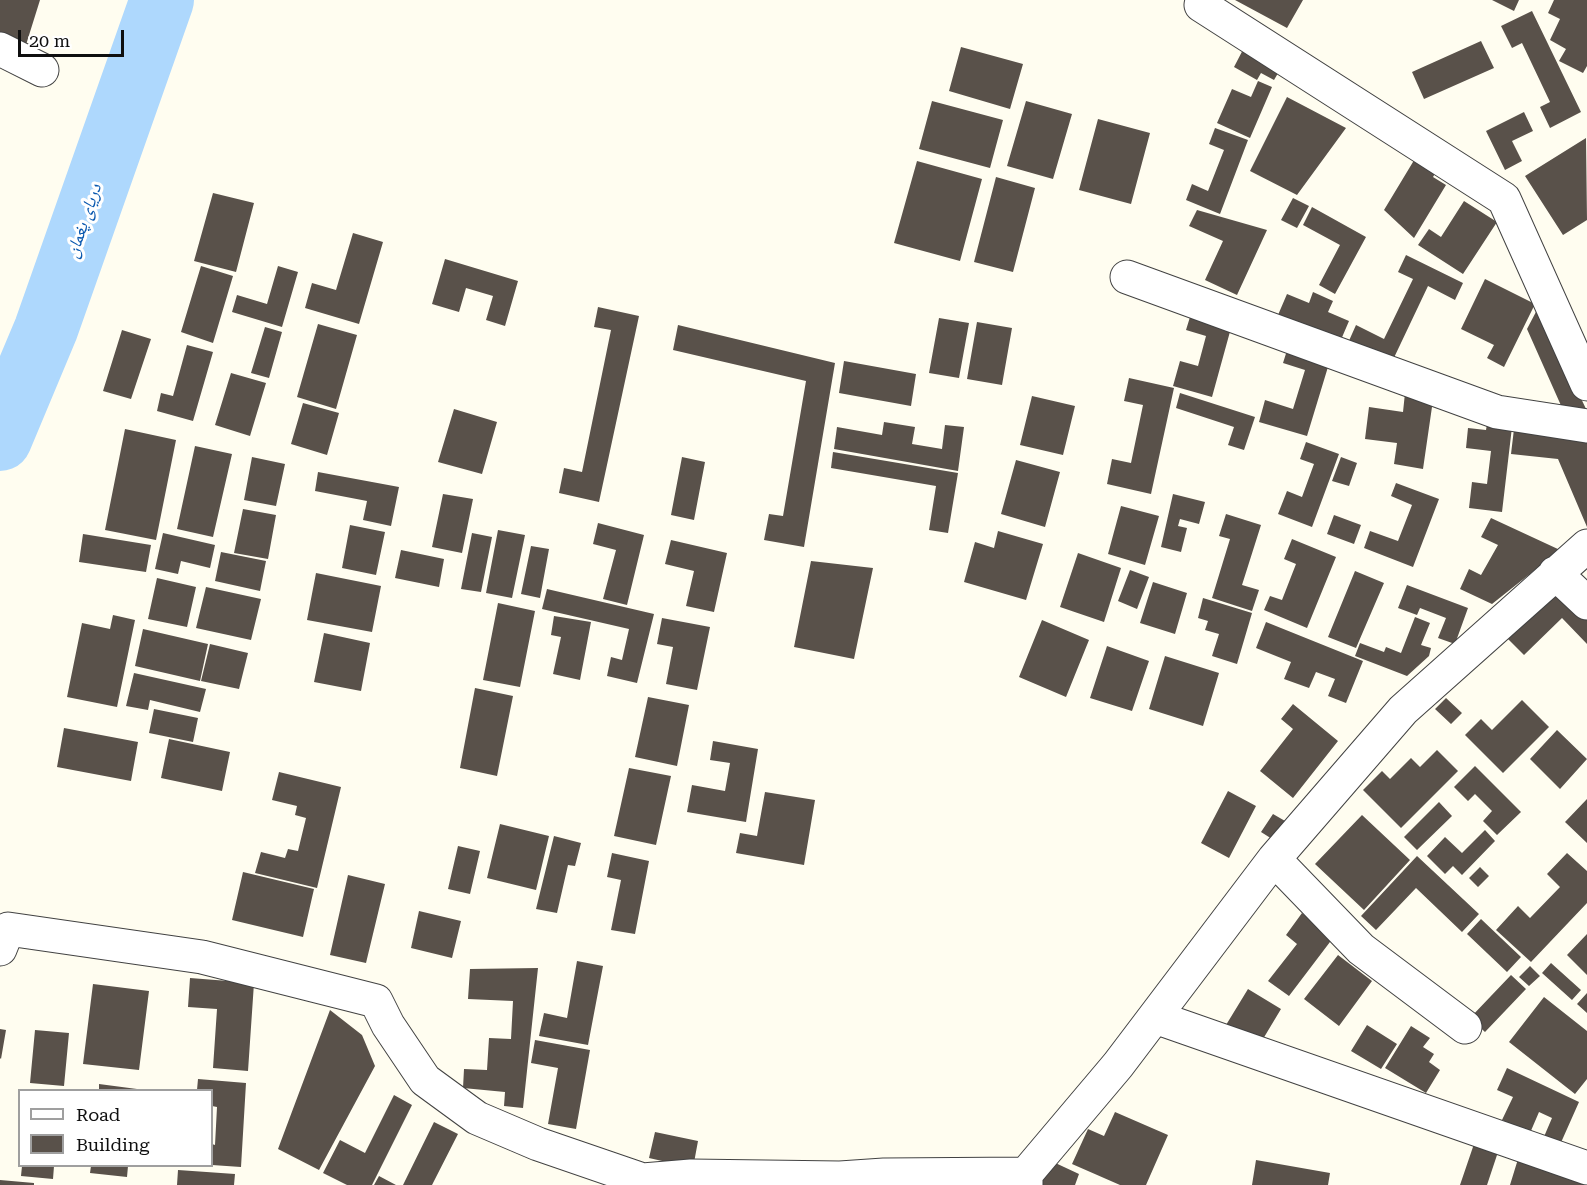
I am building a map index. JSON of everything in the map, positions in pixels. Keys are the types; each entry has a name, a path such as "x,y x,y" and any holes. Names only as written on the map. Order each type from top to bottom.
{"street":[{"path":"1203,3 1504,200 1587,384"},
{"path":"0,49 42,70"},
{"path":"1127,277 1497,412 1587,426"},
{"path":"0,950 8,929 202,957 376,1001 388,1025 425,1080 477,1118 538,1144 643,1180 691,1176 840,1178 884,1175 1026,1179 1118,1065 1274,859 1403,711 1587,546"},
{"path":"1555,573 1587,603"},
{"path":"1274,859 1361,949 1465,1027"},
{"path":"1155,1017 1587,1167"}],"building":[{"path":"0,0 40,0 25,48 0,36"},
{"path":"1235,0 1303,0 1287,28"},
{"path":"1492,0 1519,0 1514,11"},
{"path":"1554,0 1587,0 1587,66 1583,73 1559,61 1566,49 1550,40 1560,19 1548,13"},
{"path":"1532,11 1581,112 1550,128 1540,107 1550,102 1522,43 1512,48 1501,26"},
{"path":"1481,41 1494,68 1424,99 1412,72"},
{"path":"1247,42 1284,63 1274,80 1261,73 1257,80 1234,67"},
{"path":"961,47 1023,64 1010,109 949,91"},
{"path":"1258,81 1272,87 1250,138 1217,123 1232,89 1251,97"},
{"path":"1287,97 1346,128 1297,195 1250,171"},
{"path":"932,101 1003,120 990,168 919,149"},
{"path":"1026,101 1072,114 1053,179 1007,166"},
{"path":"1524,112 1533,131 1512,141 1522,161 1505,170 1486,131"},
{"path":"1098,119 1150,133 1131,204 1079,190"},
{"path":"1215,128 1248,140 1220,214 1186,200 1192,184 1208,191 1224,150 1209,144"},
{"path":"1586,138 1587,220 1563,235 1525,176"},
{"path":"1419,152 1440,165 1433,177 1446,185 1414,238 1384,210"},
{"path":"917,161 982,179 960,261 894,243"},
{"path":"996,177 1035,188 1013,272 974,262"},
{"path":"213,193 254,203 236,272 194,261"},
{"path":"1293,198 1309,206 1297,228 1281,220"},
{"path":"1464,201 1497,222 1463,274 1418,245 1429,229 1441,237"},
{"path":"1312,207 1366,237 1335,294 1319,285 1340,245 1303,225"},
{"path":"1197,210 1267,230 1237,295 1205,280 1223,241 1189,226"},
{"path":"353,233 383,242 359,324 305,308 312,283 336,290"},
{"path":"1406,255 1463,283 1455,300 1428,286 1391,364 1348,343 1356,325 1384,339 1413,279 1398,272"},
{"path":"445,259 518,281 505,326 486,320 493,296 466,288 459,312 432,304"},
{"path":"201,266 233,276 213,343 181,332"},
{"path":"278,266 298,272 282,327 232,312 237,295 267,304"},
{"path":"1485,279 1535,304 1504,367 1487,358 1494,345 1461,329"},
{"path":"1313,292 1333,301 1328,312 1349,321 1340,342 1278,315 1287,294 1309,303"},
{"path":"598,307 639,316 599,502 559,493 564,468 582,472 611,330 594,327"},
{"path":"1538,308 1587,411 1563,410 1527,329"},
{"path":"1190,317 1231,328 1212,397 1173,386 1180,361 1198,366 1206,336 1186,330"},
{"path":"939,318 969,323 959,378 929,373"},
{"path":"977,322 1012,328 1002,385 967,379"},
{"path":"318,324 357,335 336,409 297,397"},
{"path":"678,325 835,363 804,547 764,540 769,514 783,516 806,381 673,350"},
{"path":"265,327 282,332 269,378 251,373"},
{"path":"122,330 151,339 131,399 103,391"},
{"path":"1289,344 1331,357 1307,436 1259,422 1265,400 1293,409 1305,370 1283,363"},
{"path":"187,345 213,352 193,421 157,411 161,393 173,396"},
{"path":"844,361 916,374 911,406 839,393"},
{"path":"231,373 266,383 250,436 215,425"},
{"path":"1129,378 1174,388 1151,494 1107,484 1112,459 1131,463 1143,405 1124,401"},
{"path":"1180,393 1255,417 1244,450 1228,445 1234,427 1176,408"},
{"path":"1405,393 1433,400 1423,469 1394,464 1397,443 1365,439 1369,407 1403,412"},
{"path":"1032,396 1075,406 1063,455 1020,445"},
{"path":"303,403 339,413 327,455 291,444"},
{"path":"454,409 497,422 482,474 438,462"},
{"path":"884,422 915,427 912,444 942,449 945,425 964,427 958,471 834,449 837,427 882,435"},
{"path":"1487,424 1512,427 1502,512 1469,508 1472,482 1487,484 1491,451 1466,448 1468,428 1486,430"},
{"path":"125,429 176,440 156,540 105,530"},
{"path":"1514,429 1587,438 1587,527 1558,459 1511,454"},
{"path":"1306,442 1339,454 1312,527 1278,514 1287,491 1302,497 1314,464 1300,459"},
{"path":"195,446 232,454 213,537 177,529"},
{"path":"833,452 958,473 948,533 929,530 936,486 831,468"},
{"path":"252,457 285,464 276,506 244,500"},
{"path":"682,457 705,462 694,520 671,515"},
{"path":"1341,457 1357,463 1349,486 1332,481"},
{"path":"1016,460 1060,472 1045,527 1001,514"},
{"path":"318,472 399,487 391,526 363,520 367,501 315,491"},
{"path":"1396,483 1439,499 1413,567 1364,548 1370,531 1398,541 1412,505 1391,496"},
{"path":"443,494 473,499 462,553 432,547"},
{"path":"1173,494 1205,502 1199,524 1180,519 1178,526 1187,528 1181,552 1161,547"},
{"path":"1121,506 1159,516 1145,565 1108,554"},
{"path":"243,509 276,515 268,559 234,553"},
{"path":"1226,514 1261,525 1242,585 1259,590 1252,611 1212,598 1230,539 1219,536"},
{"path":"1334,515 1361,525 1354,544 1327,534"},
{"path":"1491,518 1560,550 1492,604 1460,589 1469,569 1481,575 1498,545 1481,537"},
{"path":"598,523 644,535 627,605 603,599 616,550 593,544"},
{"path":"350,525 385,532 376,575 342,568"},
{"path":"498,530 525,535 512,598 486,593"},
{"path":"998,531 1043,544 1026,600 964,582 975,542 994,548"},
{"path":"163,533 215,545 210,568 181,561 178,574 155,569"},
{"path":"472,533 492,537 481,592 461,589"},
{"path":"83,534 151,545 146,572 79,562"},
{"path":"1292,539 1336,557 1307,628 1264,610 1270,596 1282,600 1296,564 1284,559"},
{"path":"671,540 727,553 714,612 686,606 694,571 665,564"},
{"path":"531,546 549,549 540,598 521,594"},
{"path":"401,550 444,559 439,587 395,578"},
{"path":"221,552 266,561 260,591 215,581"},
{"path":"1078,553 1121,568 1104,622 1060,607"},
{"path":"811,561 873,568 854,659 794,647"},
{"path":"1130,570 1149,577 1137,609 1118,601"},
{"path":"1355,571 1384,583 1356,648 1328,637"},
{"path":"316,573 381,586 372,632 307,620"},
{"path":"157,578 196,587 187,627 148,619"},
{"path":"1153,582 1187,593 1175,634 1140,623"},
{"path":"1407,585 1468,608 1455,644 1438,638 1446,618 1420,608 1417,615 1398,608"},
{"path":"1563,586 1587,611 1587,644 1562,618 1524,655 1508,639"},
{"path":"206,587 261,599 251,640 196,628"},
{"path":"547,589 654,614 637,683 607,676 611,657 622,660 629,629 542,609"},
{"path":"1203,598 1252,613 1237,664 1212,656 1219,634 1205,630 1208,621 1198,618"},
{"path":"498,603 535,611 520,687 483,680"},
{"path":"113,615 135,620 117,707 67,697 82,623 110,629"},
{"path":"554,616 591,622 580,680 553,674 561,637 551,635"},
{"path":"1415,617 1430,623 1421,645 1431,648 1429,656 1407,676 1355,656 1360,643 1384,652 1386,647 1401,653"},
{"path":"662,618 710,627 697,690 666,684 673,647 657,644"},
{"path":"1042,620 1089,640 1066,697 1019,677"},
{"path":"1266,622 1363,661 1346,703 1328,696 1335,679 1316,672 1309,688 1284,679 1291,662 1256,648"},
{"path":"143,629 208,644 200,681 135,666"},
{"path":"324,633 370,643 361,691 314,682"},
{"path":"210,644 248,653 239,689 201,681"},
{"path":"1107,646 1149,661 1132,711 1090,698"},
{"path":"1165,656 1219,673 1203,726 1149,709"},
{"path":"134,673 206,689 200,712 150,700 148,710 126,706"},
{"path":"475,688 513,696 497,776 460,768"},
{"path":"648,697 689,705 677,766 635,757"},
{"path":"1446,698 1462,713 1451,724 1435,709"},
{"path":"1522,700 1549,727 1503,773 1465,735 1481,719 1492,730"},
{"path":"1293,704 1338,741 1293,798 1260,771 1293,729 1281,719"},
{"path":"154,709 198,718 193,742 149,733"},
{"path":"64,728 138,742 131,781 57,767"},
{"path":"1557,730 1587,759 1560,789 1530,759"},
{"path":"169,739 230,752 222,791 161,778"},
{"path":"713,741 758,749 746,822 687,812 692,785 725,791 730,763 710,760"},
{"path":"1437,750 1458,771 1401,828 1363,790 1382,771 1390,779 1411,758 1420,767"},
{"path":"1475,766 1521,812 1497,835 1483,821 1492,811 1475,794 1468,801 1454,787"},
{"path":"629,768 671,776 656,845 614,836"},
{"path":"279,772 341,787 317,888 255,873 261,852 285,858 288,849 298,851 306,818 295,815 297,806 272,800"},
{"path":"1228,791 1256,806 1229,858 1201,843"},
{"path":"765,792 815,800 804,865 736,853 740,833 757,836"},
{"path":"1587,799 1587,843 1565,822"},
{"path":"1439,802 1452,816 1417,850 1404,837"},
{"path":"1273,814 1292,825 1280,844 1261,832"},
{"path":"1362,815 1410,860 1364,910 1315,864"},
{"path":"500,824 549,836 536,890 487,878"},
{"path":"1485,830 1495,841 1462,875 1453,866 1445,874 1427,856 1445,837 1462,853"},
{"path":"554,836 581,843 575,866 568,865 557,913 536,909"},
{"path":"458,846 480,851 470,894 448,889"},
{"path":"612,853 649,861 635,934 611,930 621,880 607,877"},
{"path":"1567,853 1587,871 1587,903 1531,962 1496,930 1518,906 1530,918 1560,887 1547,874"},
{"path":"1417,856 1479,914 1462,932 1416,888 1376,930 1361,916"},
{"path":"1480,867 1489,876 1478,887 1469,878"},
{"path":"243,872 314,889 303,937 232,920"},
{"path":"348,875 385,884 366,963 330,955"},
{"path":"419,911 461,921 452,958 411,948"},
{"path":"1302,913 1333,938 1289,996 1268,981 1297,944 1286,935"},
{"path":"1481,919 1521,957 1507,972 1467,934"},
{"path":"1587,934 1587,975 1567,955"},
{"path":"1338,955 1372,981 1339,1026 1304,999"},
{"path":"577,961 603,966 588,1045 539,1036 544,1013 567,1018"},
{"path":"1551,963 1581,990 1572,1000 1542,973"},
{"path":"1530,966 1540,976 1529,986 1519,977"},
{"path":"538,968 523,1108 504,1106 505,1092 463,1088 464,1069 487,1070 489,1038 511,1039 513,1001 468,999 470,969"},
{"path":"1511,975 1526,989 1485,1032 1470,1018"},
{"path":"190,978 254,983 248,1071 213,1068 217,1009 188,1007"},
{"path":"93,984 149,991 139,1070 83,1064"},
{"path":"1248,989 1281,1009 1260,1044 1226,1025"},
{"path":"1587,993 1587,1013 1577,1004"},
{"path":"1544,997 1587,1031 1587,1079 1575,1094 1509,1042"},
{"path":"330,1010 362,1035 375,1066 319,1170 278,1149"},
{"path":"1367,1025 1397,1044 1381,1069 1351,1051"},
{"path":"1411,1026 1430,1038 1423,1047 1434,1054 1429,1062 1440,1070 1426,1093 1385,1068"},
{"path":"0,1029 6,1030 1,1059 0,1058"},
{"path":"35,1030 69,1033 64,1086 30,1083"},
{"path":"535,1040 590,1050 576,1129 548,1124 558,1068 531,1063"},
{"path":"1507,1068 1579,1102 1559,1147 1543,1139 1552,1118 1539,1112 1530,1133 1502,1120 1513,1097 1497,1090"},
{"path":"198,1079 246,1083 241,1167 213,1165 217,1107 213,1106 213,1089 197,1089"},
{"path":"99,1084 137,1089 99,1089"},
{"path":"394,1095 412,1105 372,1185 347,1185 323,1173 340,1140 365,1153"},
{"path":"1115,1112 1168,1135 1146,1185 1120,1185 1072,1164 1088,1129 1104,1136"},
{"path":"434,1122 458,1134 432,1185 403,1185"},
{"path":"655,1132 698,1141 693,1168 649,1158"},
{"path":"1475,1141 1499,1149 1487,1185 1460,1185"},
{"path":"1518,1159 1587,1179 1587,1185 1510,1185"},
{"path":"1049,1160 1079,1174 1075,1185 1038,1185"},
{"path":"1256,1160 1330,1173 1328,1185 1252,1185"},
{"path":"22,1167 54,1167 53,1179 21,1176"},
{"path":"91,1167 128,1167 127,1177 90,1173"},
{"path":"178,1170 235,1174 234,1185 177,1185"},
{"path":"379,1176 396,1185 374,1185"},
{"path":"0,1180 34,1183 34,1185 0,1185"}],"waterway":[{"name":"دریای پغمان","path":"0,439 46,329 162,0"}]}
